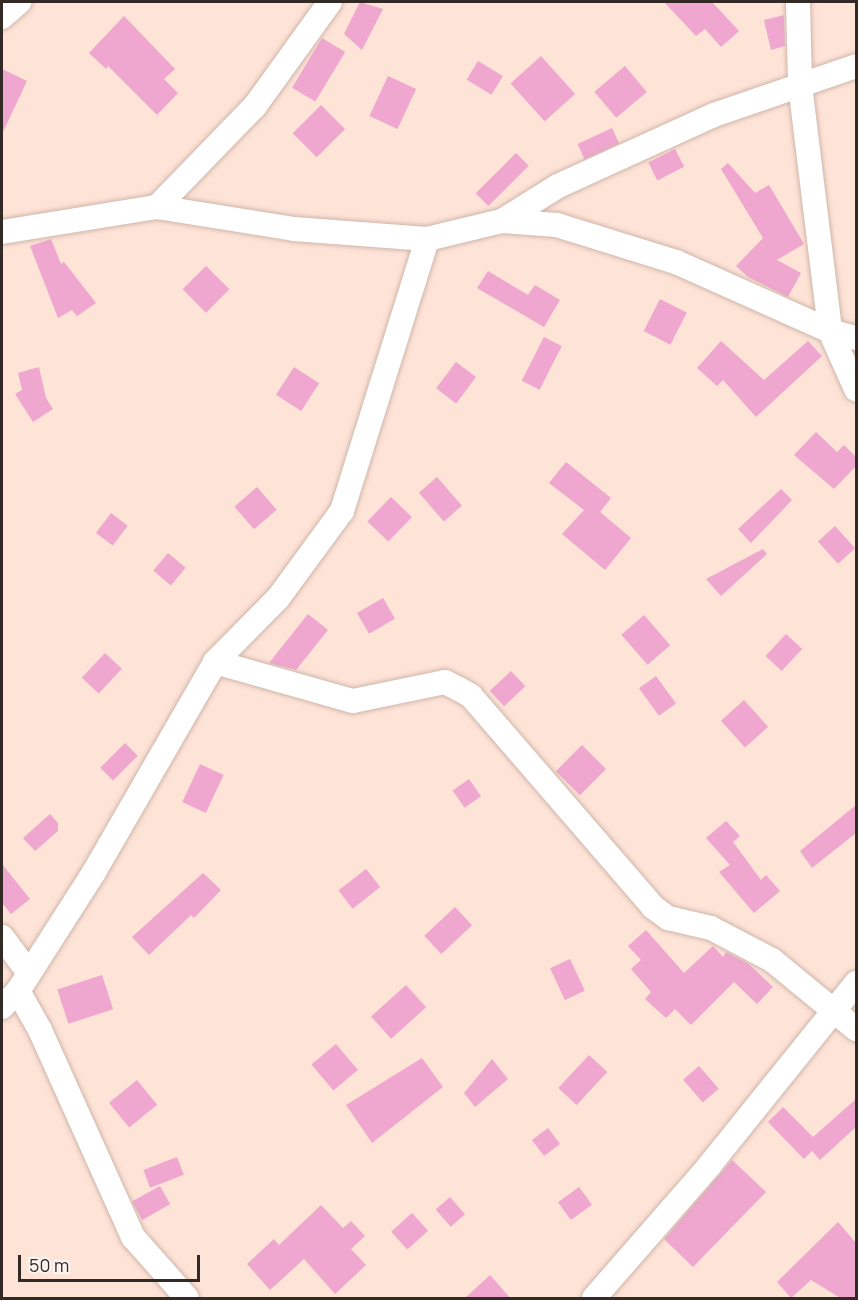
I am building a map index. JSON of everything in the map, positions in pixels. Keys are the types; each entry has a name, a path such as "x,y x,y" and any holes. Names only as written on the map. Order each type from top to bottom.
{"street":[{"path":"2,17 19,2"},
{"path":"157,207 255,106 330,2"},
{"path":"798,2 800,85 830,331 856,389"},
{"path":"502,221 558,186 714,115 856,66"},
{"path":"2,232 157,207 294,229 427,239 502,221 557,225 676,262 830,331 856,338"},
{"path":"16,990 94,872 215,662 279,597 342,512 427,239"},
{"path":"215,662 353,701 445,682 459,689 471,696 653,907 668,918 711,928 772,960 856,1029"},
{"path":"2,937 16,990 40,1030 133,1237 188,1299"},
{"path":"594,1299 836,1013 856,983"}],"building":[{"path":"360,2 383,9 362,50 344,34"},
{"path":"664,2 712,2 739,31 721,47 705,29 696,36"},
{"path":"784,15 785,46 771,50 764,20"},
{"path":"124,16 175,69 164,79 178,93 157,115 108,66 106,69 89,53"},
{"path":"322,38 345,52 315,102 292,88"},
{"path":"541,56 575,94 545,121 511,83"},
{"path":"478,61 503,76 492,95 467,80"},
{"path":"625,66 647,92 616,118 594,92"},
{"path":"2,69 27,81 2,134"},
{"path":"388,76 416,89 398,129 369,116"},
{"path":"321,105 345,129 317,157 293,133"},
{"path":"612,128 619,143 585,159 578,144"},
{"path":"675,149 684,167 657,180 648,163"},
{"path":"516,153 529,166 488,206 476,193"},
{"path":"728,163 755,193 769,185 804,244 777,260 801,273 788,297 748,277 736,266 763,238 721,169"},
{"path":"51,239 61,264 64,262 96,303 77,316 72,310 58,318 30,246"},
{"path":"206,266 229,289 206,313 183,289"},
{"path":"488,271 528,295 535,285 560,300 544,327 477,288"},
{"path":"660,299 687,313 670,345 644,331"},
{"path":"544,337 562,346 540,390 522,381"},
{"path":"721,341 764,380 808,341 822,356 756,417 723,380 717,386 697,368"},
{"path":"456,362 476,377 456,403 436,388"},
{"path":"39,367 46,398 53,409 33,422 15,394 22,390 18,373"},
{"path":"294,367 319,383 301,411 276,395"},
{"path":"816,432 837,452 844,445 856,457 856,466 834,489 794,455"},
{"path":"566,462 611,498 600,512 631,538 605,570 562,534 584,510 549,483"},
{"path":"437,477 462,506 444,521 419,493"},
{"path":"257,487 277,510 254,529 234,507"},
{"path":"781,489 792,500 751,543 738,529"},
{"path":"391,497 412,517 388,542 367,521"},
{"path":"111,513 128,526 113,546 96,533"},
{"path":"835,526 855,548 838,564 818,541"},
{"path":"763,549 767,554 721,596 706,579"},
{"path":"168,553 186,568 171,585 153,571"},
{"path":"383,598 395,619 369,634 357,613"},
{"path":"308,614 328,630 296,670 269,663"},
{"path":"644,615 670,645 648,665 621,635"},
{"path":"786,634 802,649 782,671 766,656"},
{"path":"105,653 122,669 99,694 82,678"},
{"path":"511,671 525,686 504,706 490,691"},
{"path":"656,676 676,704 659,716 639,688"},
{"path":"744,700 768,727 745,747 721,721"},
{"path":"125,743 138,756 113,780 100,768"},
{"path":"582,745 606,769 580,795 556,771"},
{"path":"200,764 224,775 206,813 182,802"},
{"path":"469,779 481,796 465,808 453,790"},
{"path":"856,805 856,833 812,868 800,851"},
{"path":"50,814 58,823 58,831 35,851 23,838"},
{"path":"726,821 740,836 733,842 761,880 766,875 780,891 754,913 719,872 730,865 706,838"},
{"path":"2,864 30,899 11,914 2,903"},
{"path":"366,869 380,887 353,909 338,891"},
{"path":"203,873 221,890 194,918 191,915 149,955 132,937"},
{"path":"455,907 472,925 441,954 424,936"},
{"path":"646,930 684,973 713,946 723,957 726,952 749,964 773,987 757,1004 734,982 691,1025 675,1009 666,1018 645,999 651,992 631,969 641,960 628,946"},
{"path":"570,959 585,991 565,1000 550,968"},
{"path":"102,975 113,1009 68,1024 57,990"},
{"path":"406,985 426,1007 391,1039 371,1016"},
{"path":"336,1044 358,1070 333,1091 311,1065"},
{"path":"589,1055 607,1072 577,1105 558,1088"},
{"path":"422,1058 443,1087 372,1143 346,1105"},
{"path":"492,1059 508,1079 475,1107 464,1093"},
{"path":"699,1066 719,1089 703,1102 683,1080"},
{"path":"137,1080 157,1105 129,1128 109,1103"},
{"path":"856,1099 856,1127 820,1160 812,1151 804,1159 768,1122 783,1107 813,1137"},
{"path":"548,1128 560,1144 544,1156 532,1140"},
{"path":"177,1157 184,1175 150,1188 143,1170"},
{"path":"732,1160 766,1192 693,1267 664,1239"},
{"path":"160,1186 170,1204 142,1220 132,1202"},
{"path":"579,1187 592,1205 571,1220 558,1202"},
{"path":"450,1197 465,1214 451,1227 436,1209"},
{"path":"321,1205 343,1228 351,1221 365,1236 351,1249 366,1265 335,1294 304,1259 270,1290 247,1264 274,1239 279,1245"},
{"path":"412,1213 428,1231 407,1250 391,1232"},
{"path":"838,1222 856,1243 856,1299 842,1299 811,1280 791,1298 777,1282"},
{"path":"490,1275 511,1299 464,1299"}]}
